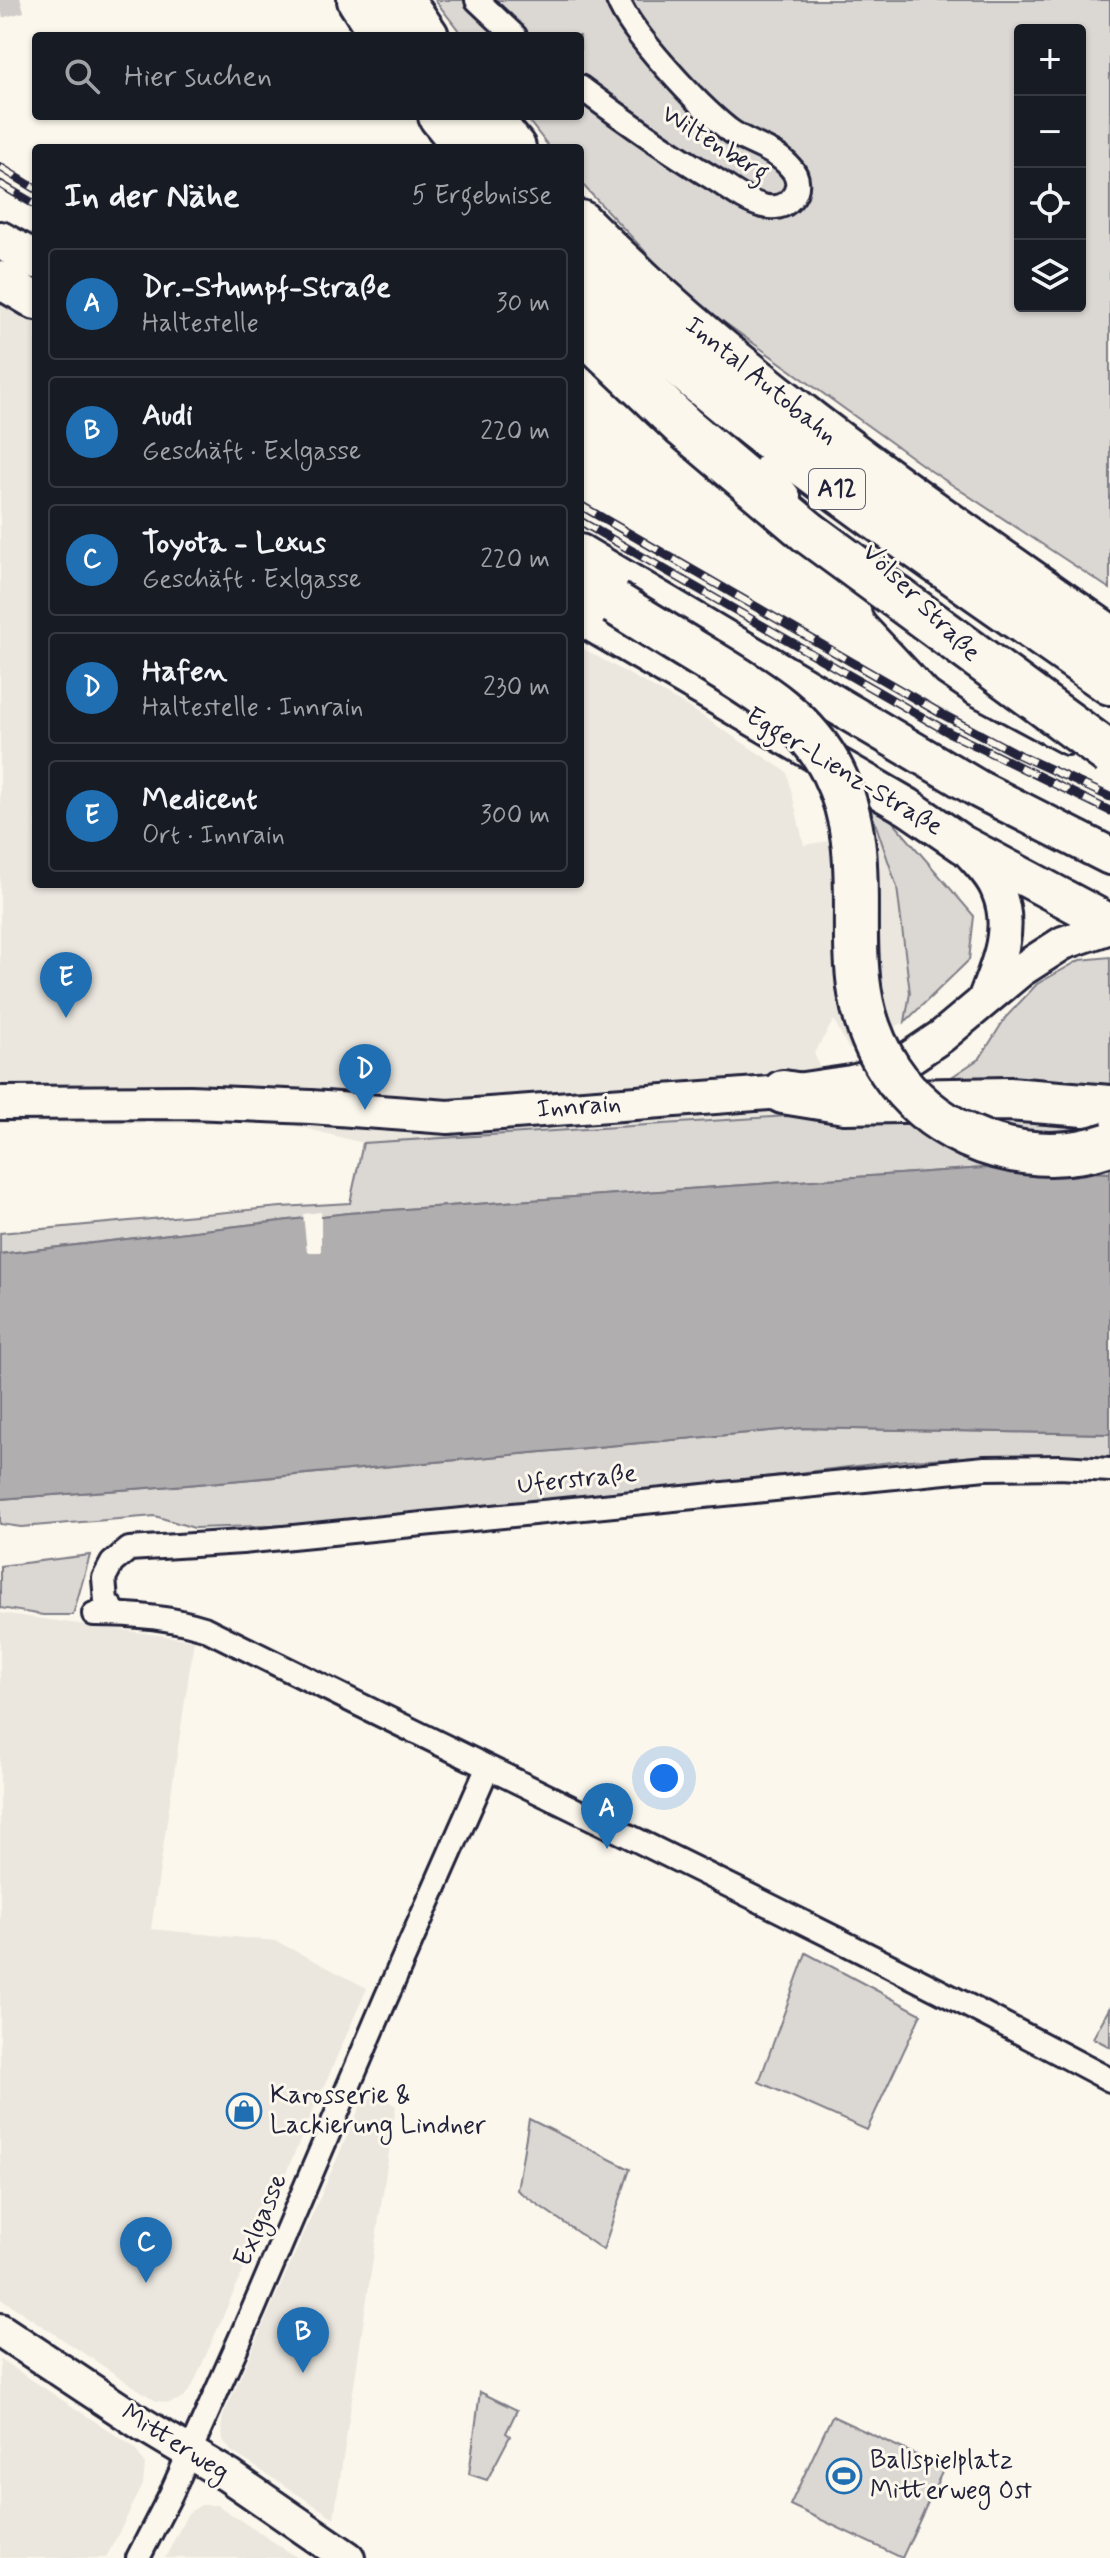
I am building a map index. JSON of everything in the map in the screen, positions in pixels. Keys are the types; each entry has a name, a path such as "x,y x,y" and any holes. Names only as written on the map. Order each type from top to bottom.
{"highway":[{"path":"359,0 379,32"},
{"path":"402,0 424,32"},
{"path":"426,120 434,144"},
{"path":"443,120 463,144"},
{"path":"491,120 511,144"},
{"name":"Inntal Autobahn","path":"584,226 640,282 755,380 848,451 1110,637"},
{"name":"Inntal Autobahn","path":"584,278 650,340 739,415 832,486 1110,683"},
{"path":"584,332 619,367 808,532 1110,754"},
{"path":"584,585 766,696 817,747 832,770 851,822 857,882 855,957 862,1011 881,1056 915,1101 956,1130 1002,1148 1055,1154 1110,1144"},
{"path":"783,1092 845,1102 1009,1099 1110,1107"}],"main road":[{"path":"0,240 32,258"},
{"path":"0,280 32,299"},
{"name":"Egger-Lienz-Straße","path":"584,555 980,790 1110,856"},
{"name":"Egger-Lienz-Straße","path":"584,618 908,807 962,844 1110,925"},
{"path":"962,844 998,890 1004,916 1004,941 983,1001"},
{"name":"Innrain","path":"0,1103 221,1103 448,1117 783,1092 851,1082 888,1071 917,1055 1021,970 1063,943 1110,925"},
{"name":"Mitterweg","path":"0,2330 188,2453 229,2476 348,2558"}],"street":[{"path":"477,0 511,32"},
{"name":"Wiltenberg","path":"584,90 640,132 752,202 765,207 781,206 795,194 797,177 792,168 729,130 649,46 625,16 618,0"},
{"name":"Völser Straße","path":"766,466 838,560 945,673 974,693 1110,766"},
{"name":"Uferstraße","path":"487,1769 204,1628 181,1621 106,1614 104,1578 112,1563 129,1549 242,1542 985,1468 1110,1470"},
{"path":"487,1769 560,1801 731,1886 1110,2080"},
{"name":"Exlgasse","path":"138,2558 171,2494 253,2310 487,1769"}],"shaded area":[{"path":"435,0 1110,0 1110,589 928,469 685,294 584,186 584,144 547,144 528,120 584,120 584,32 460,32"},
{"path":"0,303 32,321 32,888 584,888 584,649 690,708 787,772 804,845 879,833 897,887 910,993 905,1022 849,1050 834,1020 814,1053 837,1113 363,1143 285,1123 0,1123"},
{"path":"863,787 974,916 969,960 905,1022 910,993 897,887"},
{"path":"1110,957 1110,1088 944,1082 980,1058 1006,1017 1037,984 1080,960"},
{"path":"837,1113 1110,1122 1110,1173 984,1168 348,1213 0,1254 0,1233 350,1203 363,1143"},
{"path":"984,1168 1110,1173 1110,1434 802,1428 187,1485 0,1499 0,1254 348,1213"},
{"path":"802,1428 1110,1434 1110,1458 1004,1455 908,1460 481,1510 326,1524 194,1528 155,1516 21,1527 0,1524 0,1499 187,1485"},
{"path":"90,1555 73,1615 43,1615 0,1608 0,1566"},
{"path":"0,1613 194,1640 151,1929 276,1941 367,1988 192,2387 183,2398 169,2403 156,2401 0,2298"},
{"path":"806,1953 921,2014 867,2130 759,2082"},
{"path":"1110,2007 1110,2047 1093,2038"},
{"path":"379,2095 396,2106 334,2518 231,2451 223,2440 221,2428 223,2416 363,2100"},
{"path":"529,2119 630,2169 603,2250 517,2190"},
{"path":"0,2359 134,2447 145,2464 143,2485 106,2558 0,2558"},
{"path":"480,2392 517,2410 506,2433 510,2436 487,2480 469,2474"},
{"path":"832,2416 944,2468 902,2558 790,2505"},
{"path":"201,2505 217,2505 298,2558 165,2558 188,2513"}],"pier":[{"path":"321,1212 321,1252 307,1252 303,1214"}],"tunnel":[{"path":"0,7 26,0"}],"railway":[{"path":"0,167 32,187"},
{"path":"0,184 32,203"},
{"path":"584,507 940,713 1019,755 1110,797"},
{"path":"584,523 950,733 1110,811"}],"place":[{"name":"Medicent","path":"66,1018"},
{"name":"Hafen","path":"365,1110"},
{"name":"Dr.-Stumpf-Straße","path":"607,1849"},
{"name":"Karosserie & Lackierung Lindner","path":"244,2111"},
{"name":"Toyota - Lexus","path":"146,2283"},
{"name":"Audi","path":"303,2373"},
{"name":"Ballspielplatz Mitterweg Ost","path":"844,2476"}]}
